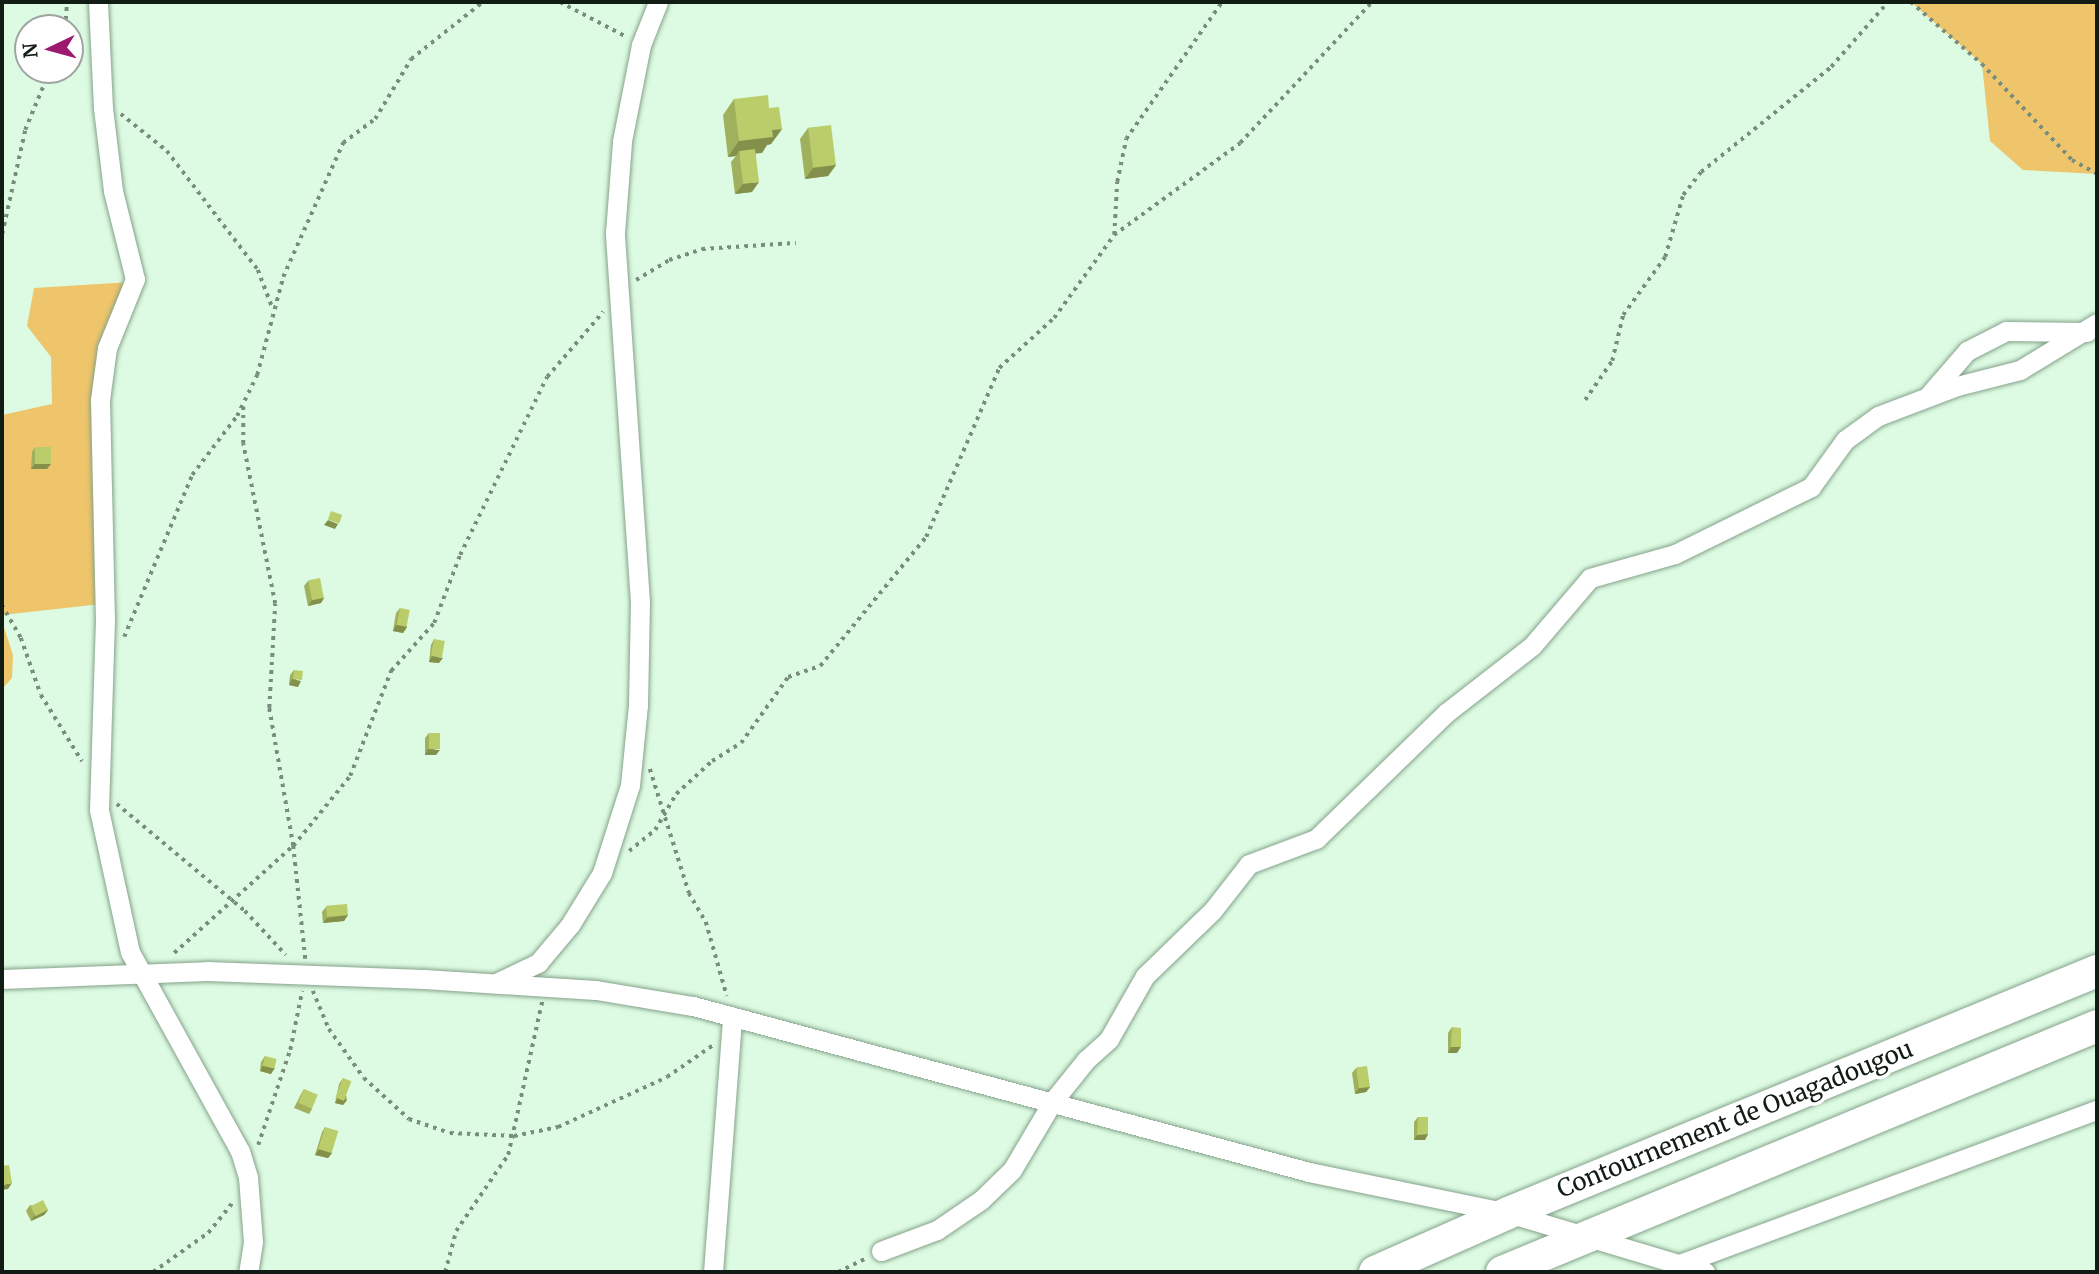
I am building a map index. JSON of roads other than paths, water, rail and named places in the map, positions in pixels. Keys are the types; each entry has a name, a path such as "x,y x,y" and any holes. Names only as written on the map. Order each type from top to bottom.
{"highway":[{"name":"Contournement de Ouagadougou","path":"1375,1272 1508,1213 2097,971"},
{"path":"1502,1272 1590,1238 2097,1026"}],"street":[{"path":"99,2 103,108 113,191 135,279 107,348 100,400 105,619 99,810 130,952 147,973 240,1151 248,1177 253,1242 248,1272"},
{"path":"495,983 538,963 570,925 602,873 630,785 638,705 640,602 615,233 622,141 641,44 658,2"},
{"path":"881,1251 937,1230 981,1200 1012,1170 1054,1101 1086,1060 1109,1039 1145,976 1213,910 1250,864 1316,839 1446,713 1532,646 1590,578 1675,554 1811,487 1845,440 1878,416 1926,398 2020,370 2092,328"},
{"path":"1926,398 1966,351 2006,331 2092,328"},
{"path":"2,979 51,974 305,974 596,990 732,1017 1054,1101 1309,1172 1508,1213 1590,1238 1672,1268 1706,1272"},
{"path":"713,1272 732,1017"},
{"path":"1672,1268 2097,1110"}]}
